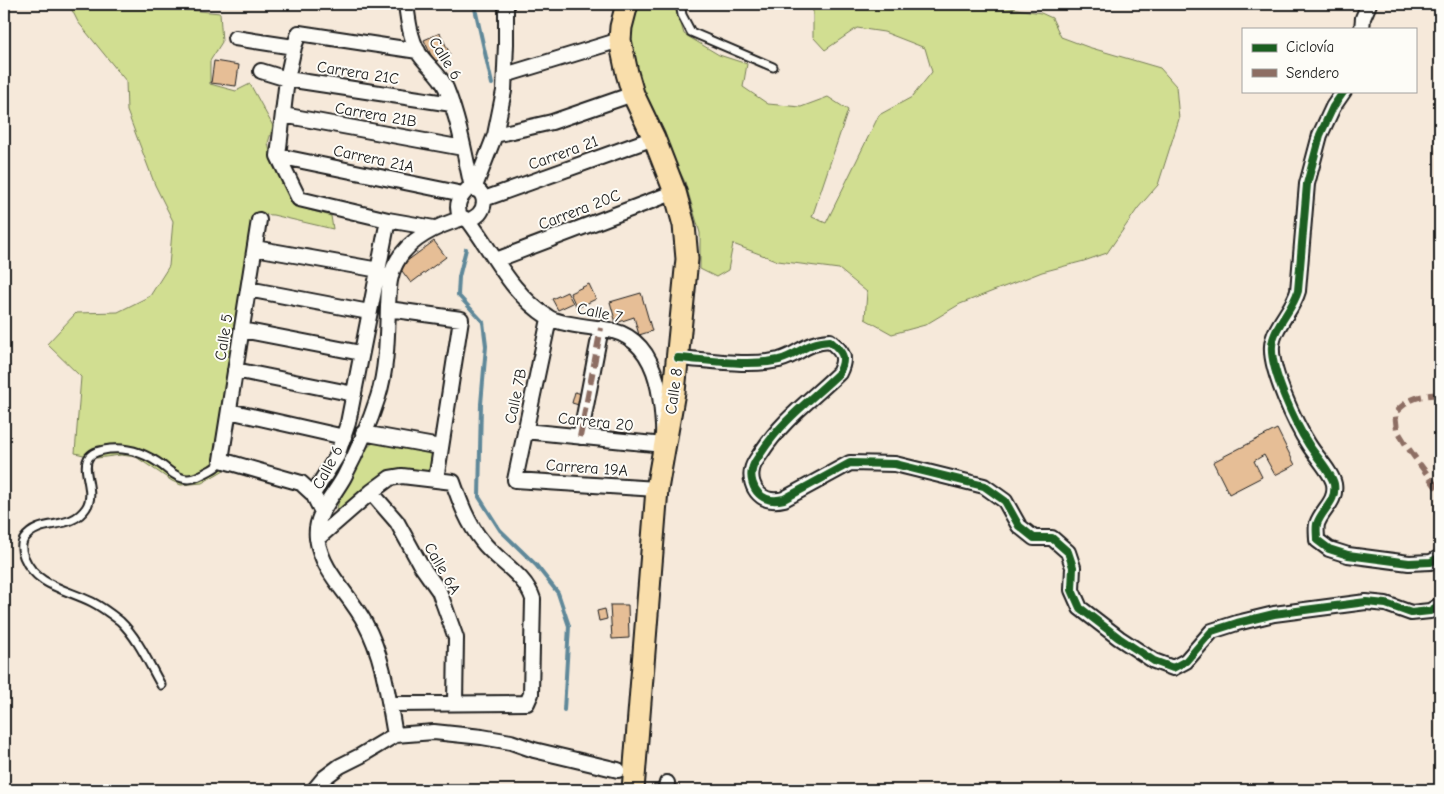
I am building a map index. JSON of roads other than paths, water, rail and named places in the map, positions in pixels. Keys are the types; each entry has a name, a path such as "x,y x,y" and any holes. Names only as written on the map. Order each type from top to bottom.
{"main road":[{"name":"Calle 8","path":"628,4 621,27 620,40 627,73 633,94 654,138 676,192 684,224 687,259 674,392 657,489 633,790"}],"street":[{"name":"Calle 6","path":"395,735 382,664 373,640 356,607 328,572 317,539 317,525 322,512 344,477 378,396 382,378 389,278 396,262 413,242 439,226 468,204 463,148 452,104 445,86 418,51 408,24 406,4"},
{"path":"468,204 495,135 504,91 506,4"},
{"path":"1362,28 1362,18 1369,4"},
{"path":"418,51 299,33 287,79 278,156 299,199 388,220 439,226"},
{"path":"235,38 294,47"},
{"path":"505,75 620,40"},
{"name":"Carrera 21C","path":"261,71 287,79 452,104"},
{"path":"1343,92 1333,107 1320,135 1307,184 1298,291 1295,302 1275,334 1272,346 1280,388 1308,443 1334,481 1335,494 1317,525 1317,540 1328,549 1357,556 1409,564 1431,562 1440,557"},
{"path":"495,135 552,122 633,94"},
{"name":"Carrera 21B","path":"282,116 463,148"},
{"name":"Carrera 21","path":"468,204 654,138"},
{"name":"Carrera 21A","path":"278,156 468,204"},
{"name":"Carrera 20C","path":"496,260 676,192"},
{"name":"Calle 7","path":"468,204 484,240 509,282 525,299 549,319 612,330 627,335 648,356 658,389 664,445"},
{"name":"Calle 5","path":"221,460 259,220"},
{"path":"313,494 337,456 344,437 388,220"},
{"path":"255,248 379,270"},
{"path":"248,289 370,312"},
{"path":"388,309 462,319 436,480"},
{"name":"Calle 7B","path":"515,480 549,319"},
{"path":"580,437 601,328"},
{"path":"242,330 361,354"},
{"path":"678,358 731,362 769,362 782,359 816,341 830,341 842,354 843,366 839,374 799,408 780,429 754,464 752,480 760,496 768,500 777,500 794,495 850,463 896,464 984,486 1005,501 1018,526 1034,538 1052,538 1068,552 1073,567 1072,590 1080,608 1119,638 1154,661 1173,668 1186,661 1212,631 1274,614 1366,602 1386,604 1411,613 1430,611 1440,605"},
{"path":"235,370 354,394"},
{"path":"229,411 344,437"},
{"name":"Carrera 20","path":"526,431 664,445"},
{"path":"363,433 440,447"},
{"path":"221,460 300,483 313,494 322,512"},
{"path":"317,539 390,478 402,476 453,482 472,527 481,540 531,591 533,598 531,694 527,704 390,704"},
{"name":"Carrera 19A","path":"515,480 657,489"},
{"name":"Calle 6A","path":"371,492 396,522 420,564 439,591 456,638 455,703"},
{"path":"314,790 324,778 340,766 395,735 434,732 511,742 534,750 618,770"}],"lane":[{"path":"680,4 682,15 691,32 773,67"},
{"path":"161,685 137,642 122,623 97,605 54,587 34,573 23,555 23,540 35,529 73,520 86,510 90,502 87,462 90,456 96,452 114,449 135,451 145,454 180,478 188,479 196,478 211,470 221,460"}],"waterway":[{"path":"474,4 492,84"},
{"path":"466,249 459,277 458,295 483,322 486,346 481,404 479,497 500,530 536,565 558,593 569,626 564,710"}]}
